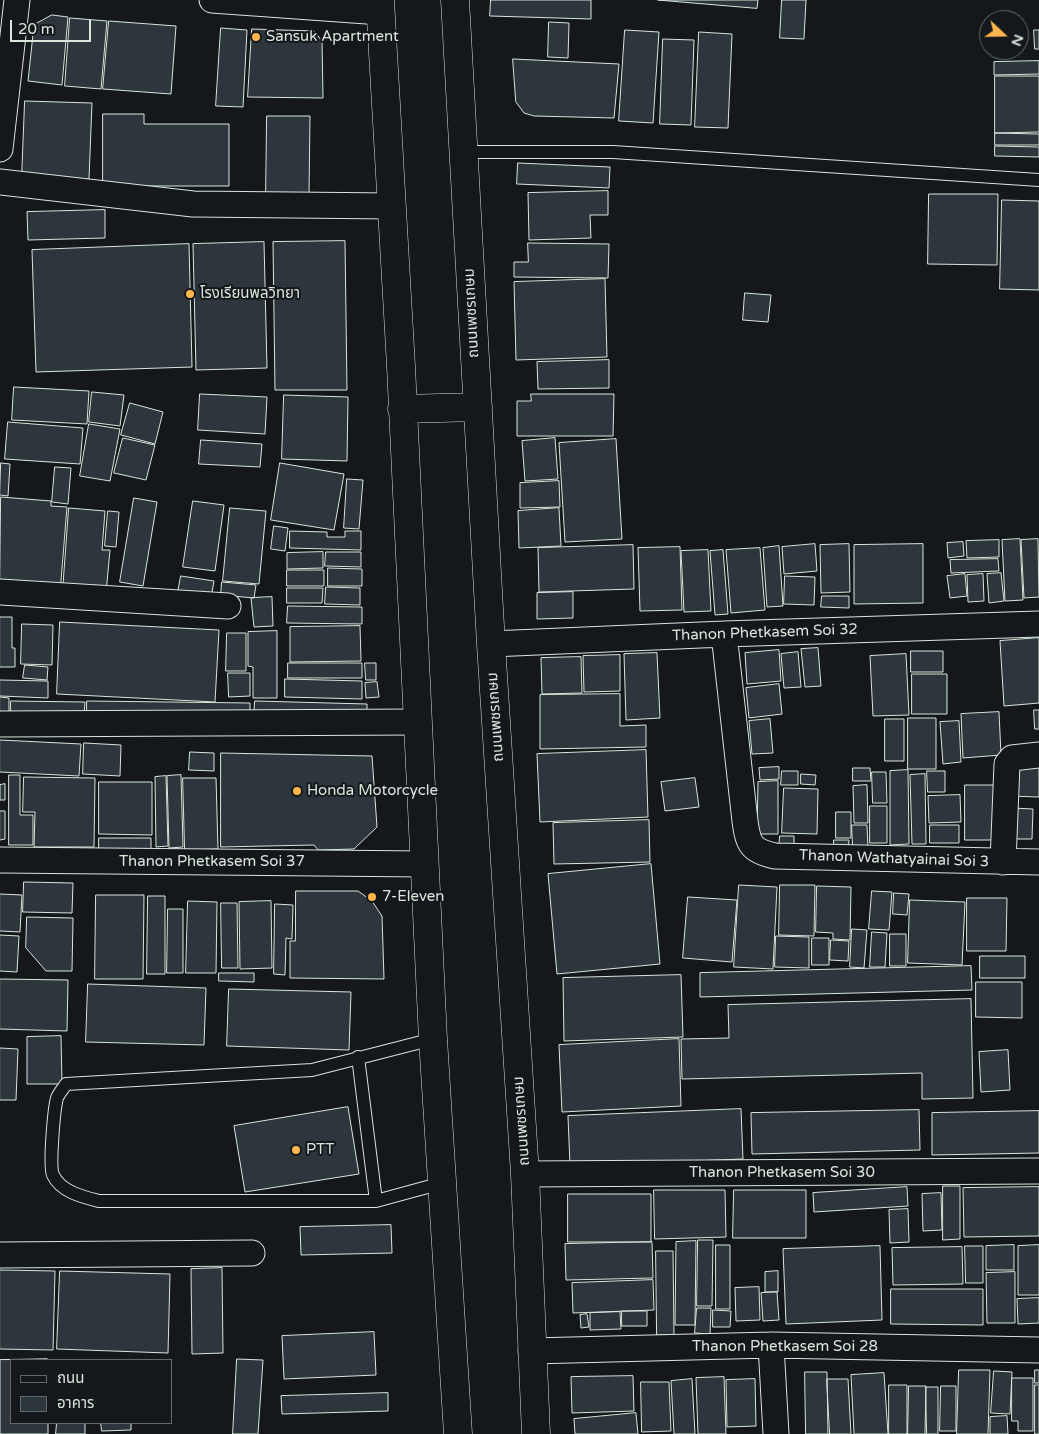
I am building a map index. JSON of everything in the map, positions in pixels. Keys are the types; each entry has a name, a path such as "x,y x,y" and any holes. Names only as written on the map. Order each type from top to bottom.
{"main road":[{"name":"ถนนเพชรเกษม","path":"455,0 491,644 525,1174 536,1434"},
{"path":"380,6 392,206 434,1039 458,1434"},
{"path":"402,409 478,407"}],"street":[{"path":"0,149 17,0"},
{"path":"212,0 380,6"},
{"path":"0,182 193,204 392,206"},
{"path":"0,592 228,606"},
{"name":"Thanon Phetkasem Soi 32","path":"491,644 1039,624"},
{"name":"Thanon Wathatyainai Soi 3","path":"724,634 745,821 747,836 752,846 762,853 775,856 1039,862"},
{"path":"0,724 417,722"},
{"path":"1003,862 1006,764 1012,758 1039,755"},
{"name":"Thanon Phetkasem Soi 37","path":"0,860 425,864"},
{"name":"Thanon Phetkasem Soi 30","path":"525,1174 1039,1171"},
{"path":"0,1255 252,1253"},
{"path":"771,1345 776,1434"},
{"name":"Thanon Phetkasem Soi 28","path":"531,1351 771,1345 1039,1350"}],"lane":[{"path":"464,152 613,152 1039,180"},
{"path":"434,1039 312,1070 66,1084 58,1097 53,1125 52,1174 59,1184 79,1196 99,1201 376,1201 442,1182"},
{"path":"358,1057 376,1201"}],"building":[{"path":"491,0 591,0 591,19 490,16"},
{"path":"658,0 758,0 757,8"},
{"path":"782,0 806,0 804,39 780,38"},
{"path":"52,15 68,17 62,85 28,81 34,25"},
{"path":"70,18 107,21 101,89 65,86"},
{"path":"109,21 176,26 171,94 103,89"},
{"path":"549,22 569,23 568,58 548,57"},
{"path":"221,28 247,30 243,107 216,106"},
{"path":"252,29 314,31 322,41 323,98 248,97"},
{"path":"625,30 659,32 653,123 619,121"},
{"path":"1034,30 1039,30 1039,49 1035,49"},
{"path":"699,32 732,34 728,128 695,127"},
{"path":"663,39 694,40 691,125 660,124"},
{"path":"513,59 619,64 614,118 534,116 524,113 516,102"},
{"path":"1039,61 1039,74 994,75 994,62"},
{"path":"995,76 1039,76 1039,132 995,133"},
{"path":"25,101 92,103 89,179 22,178"},
{"path":"103,114 144,114 144,124 229,124 229,186 103,186"},
{"path":"267,116 310,116 309,195 266,195"},
{"path":"995,133 1039,134 1039,145 995,145"},
{"path":"995,146 1039,147 1039,157 995,156"},
{"path":"518,163 610,167 609,188 517,184"},
{"path":"608,191 608,215 590,215 591,238 529,240 528,193"},
{"path":"929,194 998,194 997,265 928,264"},
{"path":"1002,200 1039,201 1039,290 1000,289"},
{"path":"105,210 105,238 28,240 27,212"},
{"path":"345,241 347,390 275,390 273,242"},
{"path":"264,242 267,368 196,370 193,244"},
{"path":"528,243 609,244 608,278 514,277 514,262 528,262"},
{"path":"189,244 192,367 36,372 32,250"},
{"path":"605,279 607,357 516,360 514,282"},
{"path":"745,293 771,295 768,322 743,320"},
{"path":"609,360 609,388 538,389 537,362"},
{"path":"14,387 89,391 87,424 12,420"},
{"path":"92,392 124,395 120,426 89,422"},
{"path":"200,394 267,397 265,434 198,430"},
{"path":"531,394 614,394 613,436 517,436 517,401 531,401"},
{"path":"284,395 348,397 347,461 282,459"},
{"path":"130,403 163,412 155,444 121,435"},
{"path":"8,422 83,428 80,464 5,459"},
{"path":"89,424 120,429 110,481 80,476"},
{"path":"123,438 155,445 146,480 114,473"},
{"path":"555,438 558,479 525,481 522,441"},
{"path":"616,439 622,539 565,542 559,443"},
{"path":"201,440 262,444 260,467 199,464"},
{"path":"1,463 10,464 8,496 0,495"},
{"path":"280,463 344,474 334,530 271,520"},
{"path":"55,467 71,468 68,504 52,502"},
{"path":"347,479 363,480 359,529 344,528"},
{"path":"559,481 560,507 520,508 520,483"},
{"path":"1,497 51,501 51,506 67,507 60,593 0,589"},
{"path":"134,498 157,502 143,586 120,582"},
{"path":"193,501 224,505 215,571 183,567"},
{"path":"69,508 105,511 102,550 110,550 106,593 63,590"},
{"path":"230,508 266,511 259,584 223,581"},
{"path":"559,508 561,546 519,548 518,511"},
{"path":"108,511 119,512 116,547 105,546"},
{"path":"274,526 288,528 285,551 271,549"},
{"path":"290,531 327,532 327,537 345,537 345,531 361,531 361,550 290,548"},
{"path":"1020,539 1023,600 1005,601 1002,540"},
{"path":"1038,539 1039,597 1024,598 1021,540"},
{"path":"999,540 999,557 967,558 966,541"},
{"path":"963,542 964,556 948,558 947,543"},
{"path":"815,544 817,571 784,574 782,547"},
{"path":"849,544 850,592 821,593 820,545"},
{"path":"923,544 923,603 854,604 854,545"},
{"path":"633,545 634,589 539,592 538,548"},
{"path":"779,546 783,606 767,607 763,548"},
{"path":"680,547 682,610 640,611 638,548"},
{"path":"760,548 765,610 731,613 726,550"},
{"path":"708,550 711,611 684,612 681,551"},
{"path":"723,550 728,614 715,615 710,551"},
{"path":"323,552 323,568 287,569 287,553"},
{"path":"326,552 361,552 361,567 325,566"},
{"path":"998,559 999,571 951,573 950,560"},
{"path":"328,568 362,569 362,586 328,586"},
{"path":"287,570 324,570 324,586 287,586"},
{"path":"1001,573 1004,601 989,603 987,574"},
{"path":"965,574 967,596 950,598 947,576"},
{"path":"983,574 984,601 968,602 967,575"},
{"path":"181,576 214,581 211,598 178,592"},
{"path":"785,576 815,577 814,605 784,604"},
{"path":"222,582 256,585 254,598 221,595"},
{"path":"326,587 360,588 360,605 325,604"},
{"path":"287,588 323,588 322,603 287,603"},
{"path":"573,592 573,618 537,619 537,593"},
{"path":"822,596 849,596 849,608 821,607"},
{"path":"272,597 273,626 254,627 251,598"},
{"path":"288,606 362,607 362,624 287,623"},
{"path":"0,617 12,617 12,648 15,648 15,667 0,667"},
{"path":"60,622 219,630 215,702 57,694"},
{"path":"22,624 53,625 52,665 21,664"},
{"path":"360,626 361,661 290,662 290,627"},
{"path":"277,631 277,698 253,698 253,667 248,666 248,632"},
{"path":"227,633 246,633 246,671 226,671"},
{"path":"1039,638 1039,703 1004,706 1000,641"},
{"path":"818,648 821,686 805,687 801,649"},
{"path":"779,650 781,681 747,684 745,653"},
{"path":"911,651 943,651 943,672 911,672"},
{"path":"798,652 801,687 784,688 781,654"},
{"path":"657,653 660,718 626,720 624,654"},
{"path":"906,654 909,715 873,716 870,656"},
{"path":"620,655 620,691 584,692 583,656"},
{"path":"581,657 582,693 542,694 541,658"},
{"path":"288,663 362,663 362,678 288,678"},
{"path":"365,663 376,663 376,680 366,680"},
{"path":"25,665 48,667 47,680 23,678"},
{"path":"228,673 250,673 250,696 229,697"},
{"path":"912,674 947,674 947,714 912,714"},
{"path":"285,679 362,681 362,699 285,697"},
{"path":"0,680 48,681 48,698 0,696"},
{"path":"377,682 379,697 366,698 365,683"},
{"path":"779,684 782,714 749,718 746,688"},
{"path":"620,694 620,726 646,725 646,747 540,749 540,695"},
{"path":"0,697 9,698 9,718 0,718"},
{"path":"11,701 85,702 84,716 11,715"},
{"path":"87,701 250,703 250,716 87,715"},
{"path":"255,701 367,704 367,717 254,715"},
{"path":"1034,710 1039,710 1039,729 1035,729"},
{"path":"999,712 1001,755 963,758 961,714"},
{"path":"908,718 936,718 936,769 908,769"},
{"path":"770,719 773,753 752,754 749,721"},
{"path":"885,719 904,719 904,761 885,761"},
{"path":"959,721 961,762 943,764 940,722"},
{"path":"0,740 81,744 79,776 0,772"},
{"path":"84,743 121,745 120,776 83,774"},
{"path":"646,750 648,817 540,822 537,754"},
{"path":"190,752 214,753 214,771 189,770"},
{"name":"Honda Motorcycle","path":"221,753 372,756 377,827 354,849 318,850 314,845 221,847"},
{"path":"1009,766 1039,767 1039,797 1008,796"},
{"path":"779,767 779,779 760,780 759,768"},
{"path":"853,768 870,768 871,781 853,781"},
{"path":"908,770 909,844 890,845 890,771"},
{"path":"782,771 798,771 798,785 781,785"},
{"path":"927,771 945,771 945,792 928,792"},
{"path":"872,772 886,772 887,803 873,803"},
{"path":"801,774 816,775 815,785 801,784"},
{"path":"925,774 926,844 912,844 910,775"},
{"path":"9,775 20,775 20,815 33,815 33,845 9,845"},
{"path":"181,775 183,847 169,848 167,776"},
{"path":"166,776 168,846 156,847 155,777"},
{"path":"24,777 95,778 94,847 34,847 35,812 23,812"},
{"path":"183,778 216,778 218,849 185,850"},
{"path":"695,778 699,807 665,811 661,782"},
{"path":"778,781 778,834 757,834 758,782"},
{"path":"99,782 152,782 152,835 99,834"},
{"path":"5,784 5,800 0,800 0,785"},
{"path":"867,785 868,823 854,823 853,786"},
{"path":"965,785 997,785 997,840 965,840"},
{"path":"784,788 818,789 817,834 782,833"},
{"path":"960,795 961,822 929,823 928,796"},
{"path":"870,806 887,806 887,843 870,843"},
{"path":"1012,808 1033,809 1032,839 1011,839"},
{"path":"0,811 5,811 5,839 0,840"},
{"path":"836,812 851,812 851,838 836,838"},
{"path":"649,820 650,862 554,864 553,823"},
{"path":"852,825 867,825 868,847 853,848"},
{"path":"930,825 959,825 959,843 930,843"},
{"path":"780,836 794,836 794,849 779,848"},
{"path":"99,838 151,838 151,851 99,850"},
{"path":"834,840 849,840 848,852 834,851"},
{"path":"651,864 660,964 557,974 548,874"},
{"path":"24,882 73,883 72,913 23,912"},
{"path":"739,885 777,887 773,969 734,967"},
{"path":"780,885 815,885 814,936 779,935"},
{"path":"817,886 851,887 850,940 833,939 833,933 816,932"},
{"path":"296,891 358,891 372,901 382,916 384,979 290,978 290,941 295,941"},
{"path":"872,891 892,892 889,930 869,929"},
{"path":"894,893 909,894 907,915 893,914"},
{"path":"0,894 22,895 20,932 0,931"},
{"path":"96,895 144,895 143,979 95,979"},
{"path":"148,896 165,896 165,974 147,974"},
{"path":"688,897 737,900 732,962 683,958"},
{"path":"967,898 1007,898 1006,951 967,951"},
{"path":"910,900 965,902 962,965 908,963"},
{"path":"188,901 217,902 216,973 186,973"},
{"path":"271,901 272,968 240,969 239,902"},
{"path":"221,903 237,903 238,968 222,968"},
{"path":"275,904 293,905 292,939 286,938 285,975 274,974"},
{"path":"168,909 183,909 183,973 167,973"},
{"path":"27,917 73,918 72,971 46,971 26,948"},
{"path":"852,929 867,930 864,968 850,967"},
{"path":"872,932 887,933 885,967 870,967"},
{"path":"890,934 906,934 906,966 890,966"},
{"path":"0,935 19,936 17,972 0,971"},
{"path":"776,936 809,937 809,968 775,967"},
{"path":"812,938 829,938 829,965 812,965"},
{"path":"831,940 849,941 848,961 830,960"},
{"path":"980,956 1025,956 1025,978 980,978"},
{"path":"971,966 972,990 700,997 700,973"},
{"path":"219,973 254,973 254,982 219,981"},
{"path":"681,975 683,1037 564,1041 563,978"},
{"path":"0,979 68,980 67,1031 0,1029"},
{"path":"976,982 1022,982 1022,1018 976,1017"},
{"path":"88,984 206,988 204,1045 86,1042"},
{"path":"229,989 351,992 349,1050 227,1046"},
{"path":"971,999 973,1098 922,1099 922,1073 682,1079 681,1039 729,1038 728,1005"},
{"path":"61,1036 62,1084 27,1084 27,1037"},
{"path":"679,1039 681,1106 562,1112 559,1045"},
{"path":"0,1048 18,1049 16,1100 0,1100"},
{"path":"1008,1050 1010,1090 981,1092 979,1052"},
{"name":"PTT","path":"348,1107 359,1174 245,1192 234,1126"},
{"path":"741,1109 743,1159 570,1166 568,1116"},
{"path":"919,1110 920,1150 752,1154 751,1113"},
{"path":"1039,1111 1039,1153 932,1155 932,1113"},
{"path":"943,1186 960,1186 960,1239 943,1240"},
{"path":"907,1187 908,1206 814,1212 813,1193"},
{"path":"1039,1187 1039,1236 964,1237 963,1188"},
{"path":"654,1190 725,1190 726,1237 655,1239"},
{"path":"734,1190 806,1190 806,1238 733,1238"},
{"path":"941,1193 942,1230 923,1231 922,1194"},
{"path":"568,1194 651,1194 651,1242 568,1242"},
{"path":"908,1209 909,1242 890,1243 889,1210"},
{"path":"391,1225 392,1253 301,1255 300,1227"},
{"path":"698,1240 713,1240 712,1306 697,1306"},
{"path":"696,1241 695,1325 675,1325 676,1242"},
{"path":"652,1242 653,1278 566,1280 565,1244"},
{"path":"716,1245 730,1245 730,1309 716,1309"},
{"path":"1014,1245 1014,1270 986,1270 986,1246"},
{"path":"1039,1245 1039,1295 1018,1295 1018,1246"},
{"path":"880,1246 882,1320 786,1324 783,1249"},
{"path":"965,1246 983,1246 983,1283 966,1283"},
{"path":"962,1247 963,1284 893,1285 892,1248"},
{"path":"656,1251 673,1251 674,1335 657,1335"},
{"path":"222,1268 223,1353 192,1354 191,1269"},
{"path":"0,1270 55,1271 53,1350 0,1349"},
{"path":"60,1271 170,1274 168,1353 57,1349"},
{"path":"778,1271 778,1292 765,1292 765,1272"},
{"path":"1015,1272 1015,1323 987,1323 986,1273"},
{"path":"653,1280 654,1310 573,1313 572,1283"},
{"path":"759,1287 760,1320 736,1321 735,1288"},
{"path":"891,1289 983,1289 983,1325 891,1324"},
{"path":"777,1292 779,1320 763,1321 761,1293"},
{"path":"1039,1298 1039,1323 1018,1324 1017,1299"},
{"path":"697,1308 711,1308 710,1334 695,1333"},
{"path":"713,1310 731,1311 730,1327 713,1327"},
{"path":"622,1311 647,1311 647,1326 622,1326"},
{"path":"620,1312 621,1329 590,1330 590,1313"},
{"path":"587,1314 589,1327 581,1328 580,1315"},
{"path":"374,1332 376,1375 284,1379 282,1336"},
{"path":"237,1359 263,1360 258,1434 233,1434"},
{"path":"0,1360 10,1360 10,1424 48,1424 48,1434 0,1434"},
{"path":"959,1370 990,1370 988,1434 957,1434"},
{"path":"1035,1370 1039,1370 1039,1383 1035,1383"},
{"path":"994,1371 1012,1372 1010,1414 991,1413"},
{"path":"805,1372 827,1372 828,1434 806,1434"},
{"path":"884,1373 888,1434 854,1434 851,1375"},
{"path":"633,1376 634,1411 572,1413 571,1377"},
{"path":"724,1377 726,1434 698,1434 696,1378"},
{"path":"1012,1378 1033,1378 1033,1431 1018,1431 1018,1421 1012,1421"},
{"path":"692,1379 695,1434 674,1434 671,1381"},
{"path":"755,1379 756,1426 727,1427 726,1380"},
{"path":"827,1379 848,1379 851,1434 830,1434"},
{"path":"641,1382 669,1382 671,1431 642,1432"},
{"path":"889,1385 907,1385 907,1434 889,1434"},
{"path":"1035,1385 1039,1385 1039,1434 1035,1434"},
{"path":"909,1386 926,1386 925,1434 908,1434"},
{"path":"941,1386 956,1386 956,1431 940,1431"},
{"path":"926,1387 938,1387 938,1434 927,1434"},
{"path":"388,1393 388,1411 282,1414 281,1396"},
{"path":"636,1413 638,1434 575,1434 574,1419"},
{"path":"1007,1416 1008,1434 990,1434 990,1417"},
{"path":"57,1424 85,1424 85,1434 56,1434"},
{"path":"101,1424 131,1424 131,1430 102,1431"}],"place":[{"name":"Sansuk Apartment","path":"256,37"},
{"name":"โรงเรียนพลวิทยา","path":"190,294"},
{"name":"Honda Motorcycle","path":"297,791"},
{"name":"7-Eleven","path":"372,897"},
{"name":"PTT","path":"296,1150"}]}
